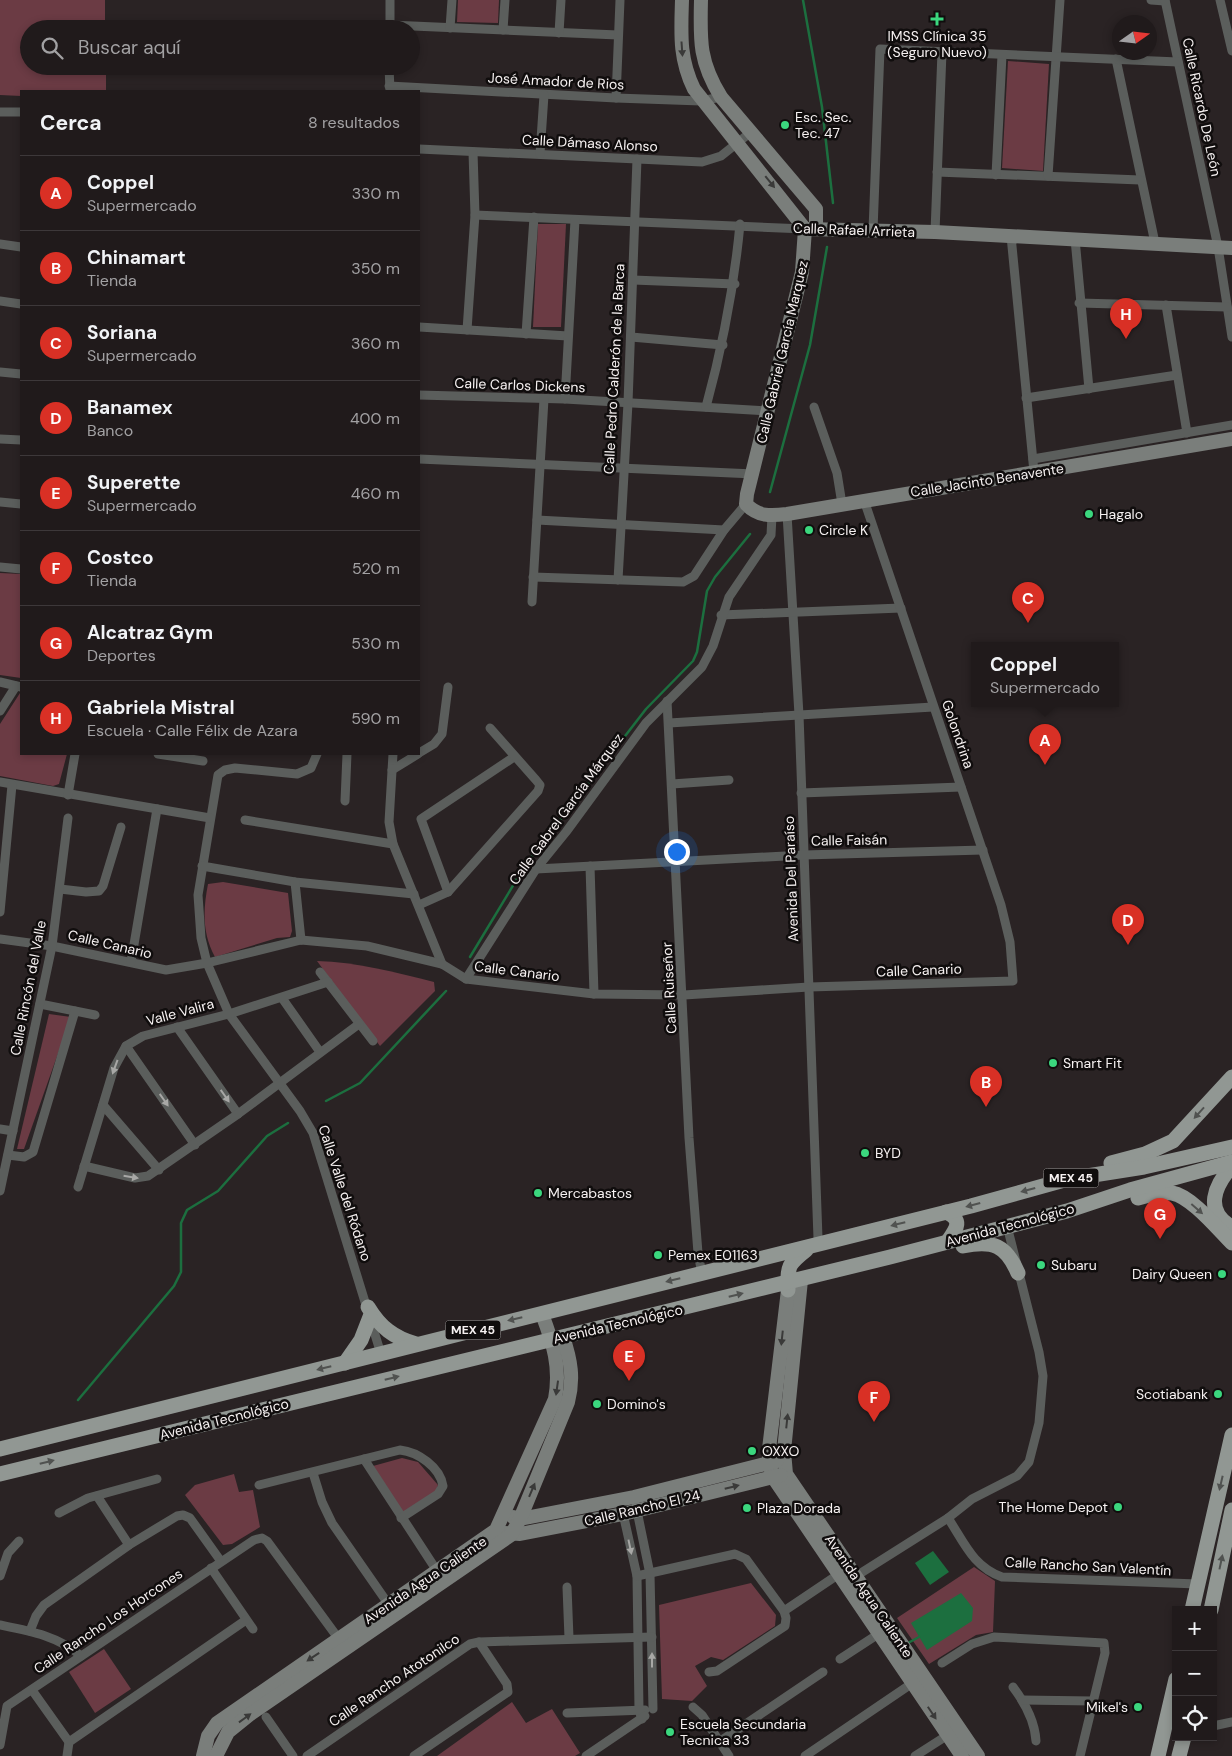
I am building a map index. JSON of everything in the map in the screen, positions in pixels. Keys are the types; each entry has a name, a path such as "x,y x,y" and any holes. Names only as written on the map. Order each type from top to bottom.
{"main road":[{"path":"1068,1179 1089,1169 1145,1154 1173,1141 1232,1077"},
{"name":"Avenida Tecnológico","path":"0,1449 702,1274 1068,1179 1136,1168 1232,1148"},
{"name":"Avenida Tecnológico","path":"0,1474 267,1408 792,1284 948,1241 1067,1211 1130,1190 1232,1164"},
{"path":"1232,1164 1222,1176 1214,1193 1216,1208 1221,1218 1232,1227"},
{"path":"1067,1211 1102,1206 1156,1194 1172,1194 1190,1203 1232,1243"},
{"path":"946,1212 956,1217 958,1221 956,1229 948,1241"},
{"path":"792,1284 788,1265 792,1259 816,1244"},
{"path":"890,1257 932,1253 969,1245 991,1244 1007,1253 1018,1273"},
{"path":"369,1312 383,1328 395,1336 416,1344"},
{"path":"345,1363 361,1340 369,1312"},
{"path":"262,1384 260,1400 267,1408"},
{"path":"240,1415 244,1402 242,1389"},
{"path":"1193,1606 1232,1435"},
{"path":"1212,1606 1232,1510"},
{"path":"1158,1756 1171,1718 1174,1696"},
{"path":"1179,1756 1183,1741"}],"street":[{"path":"390,0 390,20"},
{"path":"450,28 452,0"},
{"path":"503,30 505,0"},
{"path":"559,33 561,0"},
{"path":"616,98 620,0"},
{"path":"682,0 681,49 683,62 687,75 701,100 811,229"},
{"name":"Calle Gabriel García Marquez","path":"618,580 683,582 694,576 724,530 746,504 816,209 721,97 711,81 702,58 700,32 701,0"},
{"path":"1048,176 1060,0"},
{"path":"1152,0 1165,0"},
{"name":"Calle Ricardo De León","path":"1165,0 1178,62 1225,247 1227,307 1232,337"},
{"path":"1220,0 1232,51"},
{"path":"420,28 618,35"},
{"path":"873,230 880,49 1112,59"},
{"path":"935,232 942,52"},
{"path":"996,175 1002,55"},
{"path":"1116,60 1140,180 1155,243"},
{"path":"1137,60 1178,62"},
{"path":"389,75 390,89"},
{"name":"José Amador de Rios","path":"390,89 616,98 701,100 721,97"},
{"path":"540,154 544,94"},
{"path":"0,112 20,112"},
{"name":"Calle Dámaso Alonso","path":"420,149 637,159 710,160 721,156 739,144 751,132"},
{"path":"467,330 475,215 473,152"},
{"name":"Calle Pedro Calderón de la Barca","path":"618,580 631,337 637,159"},
{"path":"937,172 1140,180"},
{"name":"Calle Rafael Arrieta","path":"475,215 575,220 740,224 811,229 935,232 1225,247"},
{"path":"526,334 534,218"},
{"path":"565,399 575,220"},
{"path":"706,406 723,345 735,284 740,224"},
{"path":"1012,236 1026,398 1034,465 1232,425"},
{"path":"1075,239 1089,389"},
{"path":"0,244 20,248"},
{"path":"633,280 735,284"},
{"path":"0,301 20,304"},
{"path":"1080,303 1227,307"},
{"path":"1166,305 1186,433"},
{"path":"420,328 568,336"},
{"path":"631,337 723,345"},
{"path":"0,372 20,374"},
{"path":"1026,398 1177,375"},
{"name":"Calle Carlos Dickens","path":"420,395 565,399 769,411"},
{"path":"532,602 544,399"},
{"path":"814,407 837,473 842,504"},
{"path":"0,439 20,440"},
{"name":"Calle Jacinto Benavente","path":"746,504 753,512 772,516 787,514 1034,465 1232,439"},
{"path":"420,459 754,474"},
{"name":"Golondrina","path":"864,500 983,850 1006,925 1013,981"},
{"path":"0,502 20,504"},
{"name":"Avenida Del Paraíso","path":"787,514 799,715 818,1238 816,1244"},
{"name":"Calle Gabrel García Márquez","path":"466,979 536,869 646,723 702,667 713,646 721,615 729,597 771,535 772,516"},
{"path":"537,520 724,530"},
{"path":"0,567 20,569"},
{"path":"533,577 618,580"},
{"path":"721,615 901,608"},
{"path":"0,682 19,686 0,711"},
{"path":"420,753 434,744 442,734 448,687"},
{"name":"Calle Ruiseñor","path":"668,701 684,995 689,1138 698,1253 702,1274"},
{"path":"669,723 934,707"},
{"path":"419,905 448,892 538,791 540,785 490,728"},
{"path":"68,795 75,755"},
{"path":"173,755 188,756 202,761"},
{"name":"Calle Valle del Ródano","path":"316,755 316,761 305,772 297,774 229,769 218,775 202,866 198,914 207,963 229,1014 300,1111 313,1133 381,1354"},
{"path":"345,801 347,755"},
{"path":"393,755 389,822 393,844 442,964"},
{"path":"392,770 416,755"},
{"path":"448,892 421,819 514,757"},
{"path":"672,784 729,780"},
{"path":"0,782 210,818"},
{"path":"0,912 12,785"},
{"path":"801,793 961,787"},
{"path":"131,962 157,810"},
{"name":"Calle Rincón del Valle","path":"0,1191 52,946 68,818"},
{"path":"244,820 393,844"},
{"path":"60,889 86,892 99,891 103,886 121,827"},
{"name":"Calle Faisán","path":"536,869 677,860 983,850"},
{"path":"202,866 295,882 414,894"},
{"path":"590,866 594,994"},
{"path":"295,882 301,940"},
{"name":"Calle Canario","path":"0,938 52,946 166,970 207,963 301,940 367,946 442,964 466,979 594,994 684,995 809,988 1013,981"},
{"path":"320,972 373,1041"},
{"name":"Valle Valira","path":"126,1046 143,1036 229,1014 328,982"},
{"path":"282,998 320,1052"},
{"path":"40,1004 95,1015"},
{"path":"8,1155 24,1157 32,1152 76,1011"},
{"path":"84,1166 134,1178 142,1178 159,1170 359,1024"},
{"path":"177,1027 238,1114"},
{"path":"78,1187 114,1068 126,1046 195,1145"},
{"path":"103,1105 159,1170"},
{"path":"0,1129 13,1132"},
{"path":"784,1611 948,1518 972,1499 1024,1470 1034,1443 1043,1376 1039,1352 1006,1226"},
{"name":"Avenida Agua Caliente","path":"780,1476 784,1460 785,1379 792,1284"},
{"name":"Avenida Agua Caliente","path":"216,1756 224,1738 233,1727 342,1644 389,1605 511,1535 520,1519 568,1402 571,1389 571,1369 558,1339 542,1314"},
{"name":"Avenida Agua Caliente","path":"203,1756 208,1736 217,1723 342,1644 441,1576 496,1530 505,1514 555,1399 558,1339"},
{"name":"Avenida Agua Caliente","path":"785,1379 769,1463 780,1476 953,1732 978,1756"},
{"path":"260,1486 400,1450 408,1451 417,1454 438,1474 442,1482 442,1489 401,1518"},
{"path":"364,1459 401,1518 441,1576"},
{"name":"Calle Rancho El 24","path":"496,1530 511,1535 628,1505 784,1460"},
{"path":"313,1473 322,1502 332,1523 389,1605"},
{"name":"Calle Rancho El 24","path":"505,1514 520,1519 628,1505 780,1476"},
{"path":"59,1512 97,1496 157,1479"},
{"path":"97,1496 129,1545"},
{"path":"586,1756 640,1714 653,1709 650,1574 628,1505"},
{"path":"628,1505 637,1576 640,1714"},
{"path":"30,1631 36,1616 44,1605 129,1545 175,1517 183,1515 190,1518 220,1560"},
{"name":"Calle Rancho San Valentín","path":"948,1518 975,1560 988,1572 1002,1577 1198,1584"},
{"name":"Calle Rancho Los Horcones","path":"7,1706 211,1568 220,1560 259,1538 267,1541 342,1644"},
{"path":"0,1576 8,1553 19,1541"},
{"path":"637,1576 740,1555 746,1559 784,1611 786,1618 783,1628 717,1671 709,1672"},
{"path":"211,1568 253,1629"},
{"path":"567,1587 569,1638"},
{"path":"69,1742 246,1620"},
{"path":"0,1625 30,1631 64,1642 81,1656"},
{"path":"840,1659 884,1630"},
{"name":"Calle Rancho Atotonilco","path":"307,1756 463,1648 479,1642 652,1637"},
{"path":"942,1663 972,1644 994,1637 1104,1643 1106,1652 1080,1756"},
{"path":"414,1756 508,1692 507,1684 479,1642"},
{"path":"719,1742 823,1672"},
{"path":"805,1756 918,1679"},
{"path":"1013,1688 1022,1700 1036,1729 1036,1741"},
{"path":"32,1690 69,1742 67,1756"},
{"path":"0,1699 7,1706 0,1745"},
{"path":"1022,1700 1093,1701"},
{"path":"693,1707 702,1715 729,1756"},
{"path":"568,1713 640,1714"},
{"path":"266,1717 293,1756"},
{"path":"1217,1725 1232,1722"},
{"path":"915,1756 953,1732"},
{"name":"Avenida Agua Caliente","path":"953,1732 962,1756"}],"shaded area":[{"path":"0,0 105,0 105,20 20,20 20,75 106,75 106,90 20,90 20,96 0,95"},
{"path":"458,0 499,0 498,23 457,22"},
{"path":"1008,61 1049,64 1043,171 1002,168"},
{"path":"538,224 566,224 561,327 533,327"},
{"path":"0,573 20,574 20,678 0,675"},
{"path":"20,693 20,755 67,755 59,784 53,786 0,776 0,724"},
{"path":"223,882 288,893 292,931 290,937 277,938 215,957 206,930 205,903 208,884"},
{"path":"317,961 361,965 419,978 434,982 435,991 380,1046"},
{"path":"49,1014 71,1017 24,1149 17,1149"},
{"path":"402,1458 418,1462 438,1485 436,1493 405,1515 373,1466"},
{"path":"234,1474 239,1492 253,1490 260,1527 232,1544 223,1545 185,1495 195,1485"},
{"path":"933,1551 949,1572 930,1585 915,1563"},
{"path":"974,1567 995,1581 993,1632 976,1635 929,1664 897,1618"},
{"path":"751,1583 776,1615 775,1626 723,1660 711,1657 695,1666 707,1686 692,1701 662,1699 659,1605"},
{"path":"961,1593 973,1608 972,1621 927,1650 911,1623"},
{"path":"104,1649 131,1689 95,1713 69,1672"},
{"path":"512,1702 526,1723 552,1709 580,1753 575,1756 437,1756"}],"waterway":[{"path":"803,0 822,107 833,203"},
{"path":"770,492 810,345 827,247"},
{"path":"470,957 526,864 646,709 693,661 697,652 707,591 715,577 750,534"},
{"path":"326,1101 360,1083 446,991"},
{"path":"78,1400 174,1286 181,1272 181,1223 187,1210 218,1191 267,1136 288,1123"},
{"path":"908,1643 919,1637"}],"place":[{"name":"IMSS Clínica 35 (Seguro Nuevo)","path":"937,19"},
{"name":"Esc. Sec. Tec. 47","path":"785,125"},
{"name":"Gabriela Mistral","path":"1126,339"},
{"name":"Hagalo","path":"1089,514"},
{"name":"Circle K","path":"809,530"},
{"name":"Soriana","path":"1028,623"},
{"name":"Coppel","path":"1045,765"},
{"name":"Banamex","path":"1128,945"},
{"name":"Smart Fit","path":"1053,1063"},
{"name":"Chinamart","path":"986,1107"},
{"name":"BYD","path":"865,1153"},
{"name":"Mercabastos","path":"538,1193"},
{"name":"Alcatraz Gym","path":"1160,1239"},
{"name":"Pemex E01163","path":"658,1255"},
{"name":"Subaru","path":"1041,1265"},
{"name":"Dairy Queen","path":"1222,1274"},
{"name":"Superette","path":"629,1381"},
{"name":"Scotiabank","path":"1218,1394"},
{"name":"Domino's","path":"597,1404"},
{"name":"Costco","path":"874,1422"},
{"name":"OXXO","path":"752,1451"},
{"name":"The Home Depot","path":"1118,1507"},
{"name":"Plaza Dorada","path":"747,1508"},
{"name":"Mikel's","path":"1138,1707"},
{"name":"Escuela Secundaria Tecnica 33","path":"670,1732"}]}
